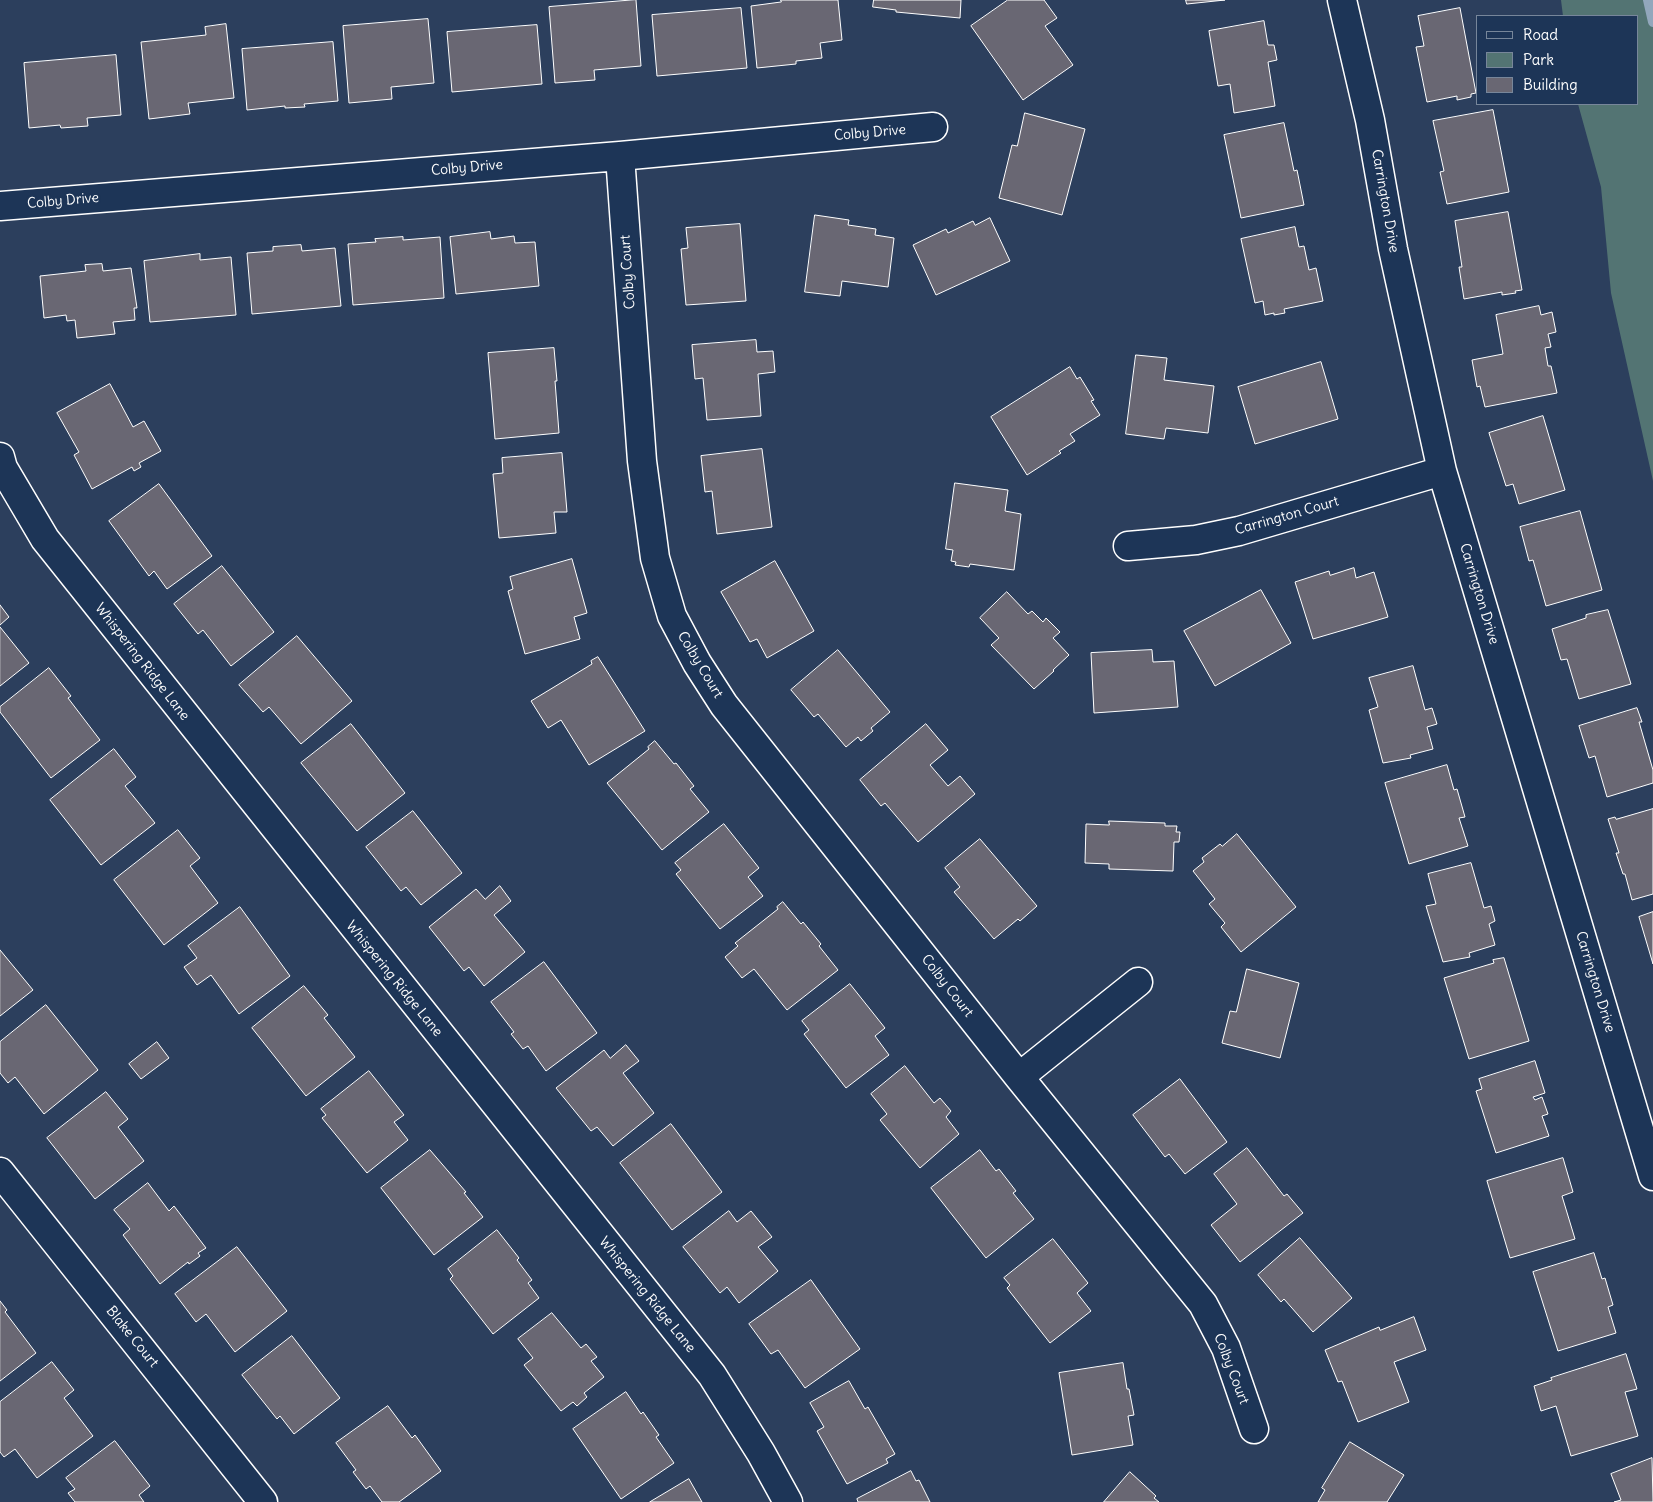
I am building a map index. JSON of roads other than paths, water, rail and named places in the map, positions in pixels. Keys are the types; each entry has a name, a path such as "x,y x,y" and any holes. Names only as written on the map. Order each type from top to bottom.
{"street":[{"name":"Carrington Drive","path":"1344,1 1370,120 1393,249 1414,350 1442,471 1653,1176"},
{"name":"Colby Drive","path":"0,206 620,156 933,127"},
{"name":"Colby Court","path":"620,156 642,461 655,558 672,616 697,663 724,705 1203,1304 1226,1348 1254,1429"},
{"name":"Whispering Ridge Lane","path":"0,457 3,468 45,539 712,1375 788,1502"},
{"name":"Carrington Court","path":"1128,546 1196,540 1239,531 1442,471"},
{"path":"1019,1076 1138,982"},
{"name":"Blake Court","path":"0,1172 263,1502"}],"waterway":[{"path":"1648,0 1653,22"}]}
